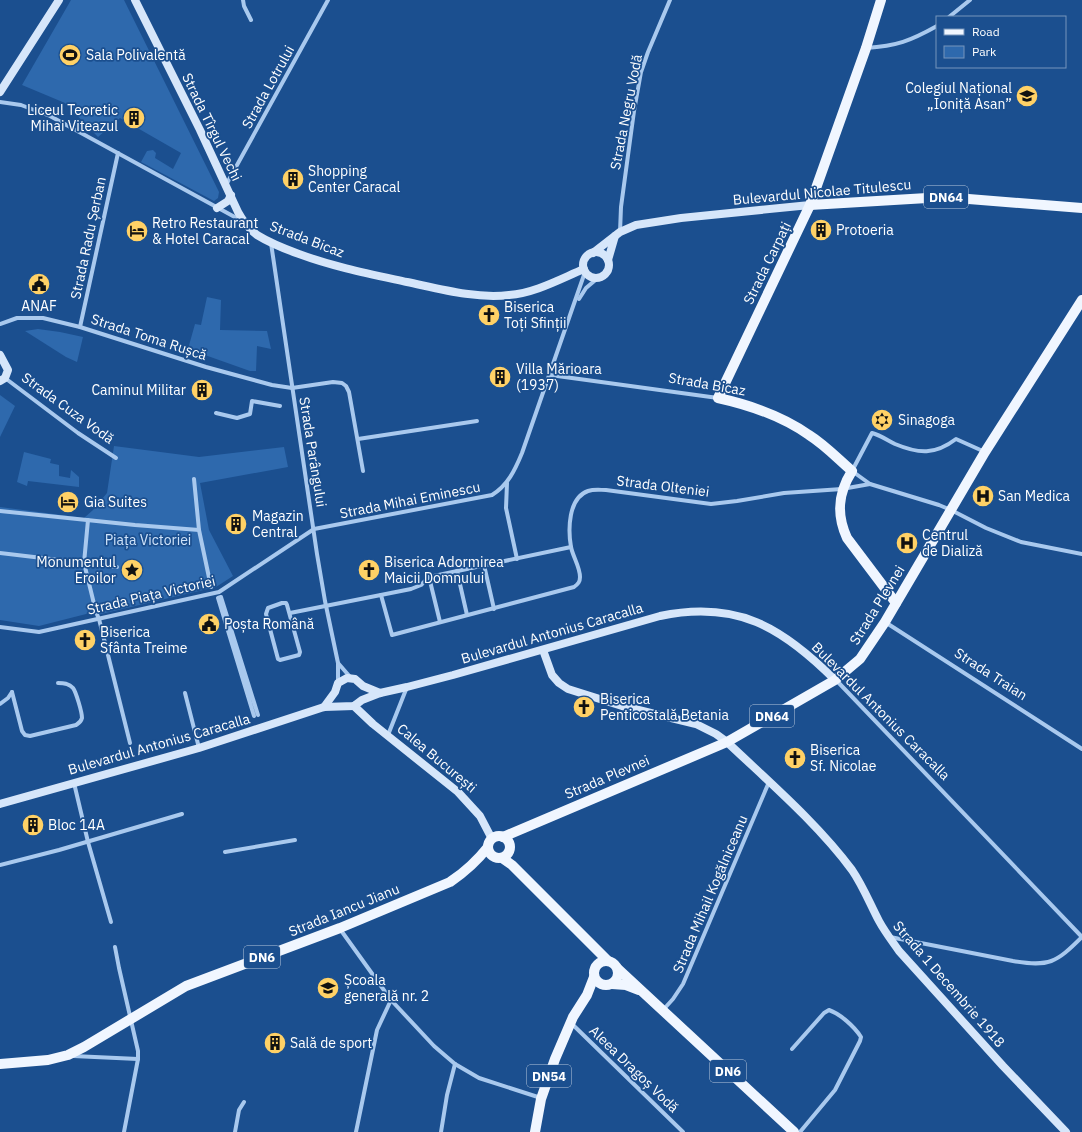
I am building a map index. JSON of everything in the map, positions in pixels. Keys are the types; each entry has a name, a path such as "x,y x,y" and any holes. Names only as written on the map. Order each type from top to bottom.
{"main road":[{"path":"0,92 58,0"},
{"name":"Strada Tîrgul Vechi","path":"135,0 244,222"},
{"name":"Strada Carpați","path":"718,398 810,205 866,48 881,0"},
{"path":"217,208 228,202 231,195"},
{"name":"Bulevardul Nicolae Titulescu","path":"593,252 618,234 636,225 681,218 810,205 944,197 1082,208"},
{"name":"Strada Bicaz","path":"244,222 256,234 271,243 336,267 445,290 495,296 511,295 528,291 584,271"},
{"path":"608,260 602,254 593,252 589,254 584,261 584,271 590,277 599,278 606,273 612,244 618,234"},
{"name":"Strada Plevnei","path":"506,848 518,831 524,827 727,742 835,680 860,659 885,622 985,452 1082,300"},
{"name":"Strada Cuza Vodă","path":"0,355 8,370 3,379"},
{"name":"Strada Bicaz","path":"718,398 748,406 783,420 796,427 827,449 852,471"},
{"path":"852,471 842,489 840,505 841,519 847,538 896,603"},
{"name":"Bulevardul Antonius Caracalla","path":"0,804 199,748 324,707 354,706 362,700 380,693 543,650 660,616 696,610 734,615 750,620 780,634 796,644 835,680"},
{"name":"Strada 1 Decembrie 1918","path":"543,650 552,675 559,683 568,689 622,706 696,724 716,734 727,742 836,849 860,883 888,936 899,951 1066,1132"},
{"path":"324,707 335,692 338,684 347,678 352,678 358,681 362,686 364,696 362,700"},
{"path":"362,686 380,693"},
{"path":"335,692 337,700 344,707"},
{"name":"Calea București","path":"354,706 373,724 469,802 480,816 490,847"},
{"path":"490,847 497,836 506,848"},
{"name":"DN6","path":"490,847 496,858 506,848 512,865 595,949 607,960 613,963 794,1132"},
{"name":"Strada Iancu Jianu","path":"0,1064 48,1060 68,1055 186,986 340,928 450,882 478,860 490,847"},
{"path":"595,949 596,965"},
{"path":"594,977 593,970 596,965 599,962 607,960"},
{"path":"608,985 618,976 618,969"},
{"name":"DN6","path":"594,977 598,983 608,985 626,985 643,992"},
{"name":"DN54","path":"535,1132 542,1099 555,1059 570,1022 587,995 594,977"},
{"name":"DN54","path":"587,995 608,985"}],"street":[{"path":"242,0 252,20"},
{"name":"Strada Lotrului","path":"226,185 328,0"},
{"name":"Strada Negru Vodă","path":"618,234 634,111 641,72 670,0"},
{"path":"950,16 970,0"},
{"path":"866,48 902,44 936,27"},
{"name":"Strada Bicaz","path":"0,102 21,105 50,116 244,222"},
{"name":"Strada Radu Șerban","path":"80,327 118,153"},
{"name":"Strada Parângului","path":"271,243 326,606 338,663 338,684"},
{"name":"Strada Mihai Eminescu","path":"314,528 478,499 492,495 507,483 514,472 522,453 574,306 584,271"},
{"name":"Strada Mihai Eminescu","path":"574,306 586,288 599,278"},
{"name":"Strada Toma Rușcă","path":"0,324 17,318 43,318 80,327 206,367 272,385 292,388 333,382 342,383 346,386 349,392 358,439"},
{"name":"Strada Bicaz","path":"550,375 718,398"},
{"name":"Strada Cuza Vodă","path":"3,379 78,433 116,458"},
{"path":"216,413 237,418 250,414 252,401 280,406"},
{"path":"363,471 358,439 477,421"},
{"path":"852,471 872,433 895,444 919,451 934,451 945,448 956,439 985,452"},
{"name":"Strada Bicaz","path":"852,471 870,484 951,510 986,528 1021,542 1082,554"},
{"path":"194,479 199,530 211,587"},
{"path":"507,483 506,508 517,559"},
{"name":"Strada Olteniei","path":"494,609 574,587 578,584 580,575 571,547 569,522 572,510 578,499 589,491 606,490 711,504 784,493 842,489 870,484"},
{"path":"0,511 199,530"},
{"path":"88,520 80,562 96,612 100,619 130,743"},
{"name":"Strada Piața Victoriei","path":"0,627 38,632 219,592 314,528"},
{"path":"290,613 422,586 429,577 571,547"},
{"path":"0,553 117,567"},
{"path":"381,595 392,635 494,609 484,566"},
{"path":"457,571 467,615"},
{"path":"429,577 440,622"},
{"path":"221,597 256,715 218,598 221,597"},
{"path":"286,603 290,613 300,653 299,655 280,660 278,659 266,610 268,608 286,603"},
{"name":"Strada Traian","path":"885,622 1082,749"},
{"path":"338,663 352,678"},
{"name":"Bulevardul Antonius Caracalla","path":"835,680 1082,937"},
{"path":"0,704 8,698 12,692 22,730 25,735 30,736 76,725 82,718 75,691 72,686 68,684 58,683"},
{"path":"388,735 407,687"},
{"path":"185,693 199,748"},
{"name":"Strada Mihail Kogălniceanu","path":"662,1010 673,999 683,984 769,782"},
{"path":"74,783 88,842 112,922"},
{"path":"0,865 88,842 182,814"},
{"path":"225,852 295,840"},
{"path":"340,928 391,1000 420,1033 455,1064 479,1078 505,1088 542,1099"},
{"path":"888,936 1030,964 1044,964 1054,961 1066,953 1082,937"},
{"path":"115,947 130,1020 138,1050 138,1059 124,1132"},
{"path":"356,1132 377,1030 391,1000"},
{"path":"792,1049 824,1013 829,1010 834,1012 852,1026 860,1037 835,1090 800,1132"},
{"name":"Aleea Dragoș Vodă","path":"570,1022 683,1132"},
{"name":"Strada Iancu Jianu","path":"68,1055 138,1059"},
{"path":"441,1132 447,1095 455,1064"},
{"path":"235,1132 239,1110 244,1102"}],"green space":[{"path":"71,0 124,0 219,192 218,198 214,201 141,162 147,151 153,150 156,153 155,158 173,169 181,153 120,118 98,137 65,103 22,85"},
{"path":"207,297 221,300 220,330 267,331 271,349 257,346 256,371 250,371 188,349 195,324 201,325"},
{"path":"38,329 83,337 77,362 66,357 25,331"},
{"path":"0,395 15,406 0,437"},
{"name":"Piața Victoriei","path":"114,446 199,457 284,447 288,467 200,483 209,530 233,576 216,587 97,615 90,613 39,626 0,620 0,507 84,518 93,510 107,493"},
{"path":"24,452 51,459 50,463 59,465 59,476 70,478 71,470 79,477 79,487 28,481 27,486 17,482"}],"place":[{"name":"Sala Polivalentă","path":"70,55"},
{"name":"Colegiul Național „Ioniță Asan”","path":"1027,96"},
{"name":"Liceul Teoretic Mihai Viteazul","path":"134,118"},
{"name":"Shopping Center Caracal","path":"293,179"},
{"name":"Protoeria","path":"821,230"},
{"name":"Retro Restaurant & Hotel Caracal","path":"137,231"},
{"name":"ANAF","path":"39,284"},
{"name":"Biserica Toți Sfinții","path":"489,315"},
{"name":"Villa Mărioara (1937)","path":"500,377"},
{"name":"Caminul Militar","path":"202,390"},
{"name":"Sinagoga","path":"882,420"},
{"name":"San Medica","path":"983,496"},
{"name":"Gia Suites","path":"68,502"},
{"name":"Magazin Central","path":"236,524"},
{"name":"Centrul de Dializă","path":"907,543"},
{"name":"Monumentul Eroilor","path":"132,570"},
{"name":"Biserica Adormirea Maicii Domnului","path":"369,570"},
{"name":"Poșta Română","path":"209,624"},
{"name":"Biserica Sfânta Treime","path":"85,640"},
{"name":"Biserica Penticostală Betania","path":"584,707"},
{"name":"Biserica Sf. Nicolae","path":"795,758"},
{"name":"Bloc 14A","path":"33,825"},
{"name":"Școala generală nr. 2","path":"328,988"},
{"name":"Sală de sport","path":"275,1043"}]}
